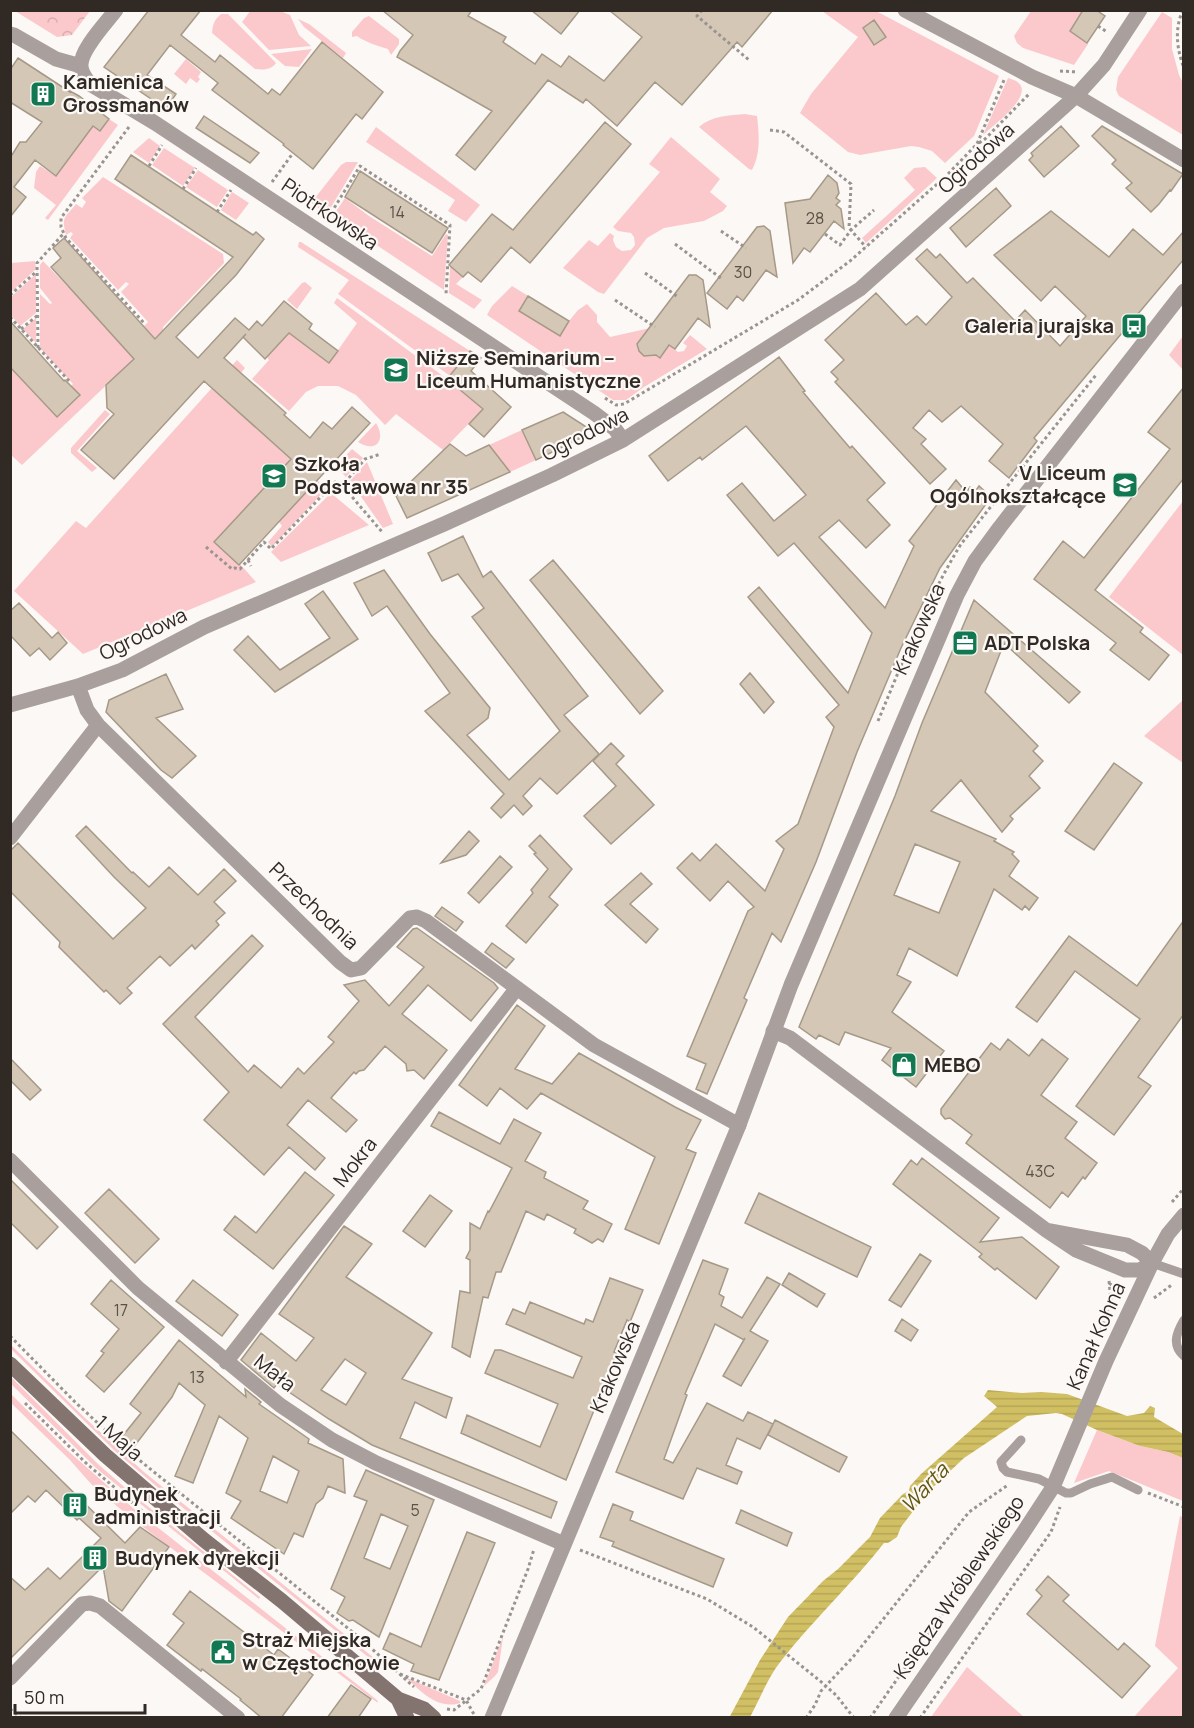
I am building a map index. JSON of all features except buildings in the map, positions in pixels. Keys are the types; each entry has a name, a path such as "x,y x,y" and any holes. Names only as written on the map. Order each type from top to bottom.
{"main road":[{"name":"1 Maja","path":"10,1364 105,1455 204,1540 282,1601 398,1699 424,1709 434,1718"},
{"name":"1 Maja","path":"398,1699 407,1718"}],"street":[{"path":"10,34 14,34 56,59 81,66 87,48 116,10"},
{"path":"905,10 1032,77 1076,96 1184,160"},
{"name":"Ogrodowa","path":"10,705 78,686 122,670 204,627 465,514 623,440 860,289 1076,96 1104,65 1140,10"},
{"name":"Piotrkowska","path":"81,66 90,84 160,126 594,412 615,429 623,440"},
{"name":"Krakowska","path":"492,1718 739,1125 773,1031 911,699 961,586 975,561 1000,527 1184,291"},
{"name":"Przechodnia","path":"78,686 87,710 98,725 351,970 361,968 410,918 417,917 426,921 594,1045 739,1125"},
{"path":"10,838 98,725"},
{"name":"Mokra","path":"226,1362 517,988"},
{"path":"773,1031 790,1038 1046,1230 1076,1250 1125,1270 1140,1270 1152,1263 1142,1253 1127,1245 1046,1230"},
{"name":"Mała","path":"10,1160 138,1288 280,1405 332,1440 376,1463 564,1544"},
{"name":"Kanał Kohna","path":"1053,1485 1106,1361 1152,1263 1168,1234 1184,1215"},
{"name":"Księdza Wróblewskiego","path":"896,1718 1023,1533 1053,1485"},
{"path":"10,1677 82,1604 90,1603 100,1606 238,1718"}],"lane":[{"path":"1152,1263 1184,1274"},
{"path":"1184,1320 1175,1335 1176,1345 1180,1354 1184,1356"},
{"path":"1021,1440 1001,1462 1007,1472 1053,1485 1071,1493 1112,1477 1138,1490"}],"path":[{"path":"702,10 698,16 749,60"},
{"path":"1183,10 1177,34 1178,52 1184,68"},
{"path":"1098,26 1109,33"},
{"path":"977,144 1007,74"},
{"path":"605,398 615,405 624,405 798,300 830,278 945,177 1032,91"},
{"path":"129,127 61,218 61,227 66,238 144,322"},
{"path":"770,130 784,132 851,184 849,228 866,247"},
{"path":"149,166 163,144"},
{"path":"272,182 293,153"},
{"path":"328,218 363,161"},
{"path":"183,189 197,166"},
{"path":"360,166 450,225 446,294"},
{"path":"217,212 232,189"},
{"path":"825,234 840,245 851,230 874,210"},
{"path":"722,231 746,248"},
{"path":"38,348 37,263 64,233"},
{"path":"675,244 722,279"},
{"path":"10,295 37,271"},
{"path":"645,273 678,297"},
{"path":"615,300 655,327"},
{"path":"21,329 38,315"},
{"path":"10,317 71,383"},
{"path":"341,487 365,459 381,454"},
{"path":"206,547 232,569 240,569 264,542 272,549 335,482 346,491 384,535"},
{"path":"248,560 251,566"},
{"path":"10,1336 75,1402 128,1451 360,1638 398,1674 466,1700 476,1718"},
{"path":"806,1718 826,1686 854,1657 969,1512 1022,1475"},
{"path":"920,1718 1051,1532 1053,1485"},
{"path":"870,1718 1005,1524 1053,1485"},
{"path":"1138,1490 1184,1507"},
{"path":"466,1700 481,1689 541,1534"},
{"path":"564,1544 707,1599 753,1626 836,1695 854,1718"},
{"path":"10,1709 21,1718"}],"green space":[{"path":"251,10 280,11 290,15 299,35 311,46 269,50 242,22"},
{"path":"1046,10 1083,11 1070,31 1088,44 1074,65 1023,48 1017,43 1014,36 1031,11 1045,12"},
{"path":"15,11 90,11 72,35 57,37"},
{"path":"822,11 876,11 999,76 974,136 945,163 932,151 911,146 860,155 848,152 800,113 811,94 858,37"},
{"path":"1162,12 1172,18 1172,49 1183,83 1183,135 1119,96 1116,90 1118,77"},
{"path":"221,14 228,14 276,63 267,69 255,69 212,33 214,22"},
{"path":"369,16 399,39 399,44 391,55 388,49 357,36 352,37 352,32 364,18"},
{"path":"298,19 309,24 346,53 343,58 304,27"},
{"path":"312,49 299,67 285,66 271,54"},
{"path":"186,59 201,72 197,83 190,78 186,84 174,74"},
{"path":"1008,78 1018,83 1022,89 1020,97 1006,115 983,135"},
{"path":"745,114 757,116 758,150 752,170 699,127 715,118"},
{"path":"109,119 118,125 48,220 45,218 56,205 34,188 36,172 40,166 56,176 93,126 100,131"},
{"path":"376,127 480,205 466,222 448,211 455,200 366,142"},
{"path":"671,137 720,179 710,192 727,206 723,211 704,221 664,228 647,238 604,294 598,292 563,268 589,240 598,246 610,233 614,236 616,247 622,251 631,250 635,245 631,233 618,231 613,227 660,172 649,164"},
{"path":"149,138 160,146 149,163 133,152"},
{"path":"164,148 195,168 183,186 152,165"},
{"path":"346,162 358,162 327,214 311,203 341,165"},
{"path":"925,167 937,178 866,243 862,238 915,190 904,178 914,168"},
{"path":"198,170 228,190 217,207 186,187"},
{"path":"103,177 223,254 224,263 163,327 163,331 155,339 144,326 148,322 121,292 129,284 126,282 118,290 70,238 73,234 71,232 66,235 64,221 67,215 76,204 82,208 86,202 82,198"},
{"path":"232,192 249,203 236,220 221,210"},
{"path":"345,198 432,256 446,234 448,235 444,290 333,216"},
{"path":"299,242 470,351 450,376 338,294 349,280 298,247"},
{"path":"35,261 36,269 11,292 11,263"},
{"path":"43,261 70,287 134,359 22,465 11,455 10,367 57,417 79,397 70,387 73,384 40,348 40,294 50,304 52,303 40,288 40,265"},
{"path":"450,266 463,277 456,284 482,300 474,309 449,293"},
{"path":"36,274 36,313 20,326 11,315 11,297"},
{"path":"305,282 312,288 297,309 287,300"},
{"path":"512,286 569,321 578,310 587,304 597,315 597,322 610,337 650,328 637,344 644,356 653,353 660,358 669,345 678,352 684,351 687,346 683,343 690,335 707,349 626,400 613,400 487,315 492,306"},
{"path":"337,298 458,387 481,408 482,410 443,450 396,414 385,425 356,395 338,386 318,386 306,392 289,411 252,379 269,360 267,357 289,333 329,363 357,323 334,303"},
{"path":"36,318 36,343 23,329"},
{"path":"1183,336 1183,370 1169,355"},
{"path":"237,360 245,368 221,397 265,436 276,442 274,444 283,452 292,457 215,542 256,582 83,654 14,591 76,521 86,528"},
{"path":"105,410 110,414 77,451 97,468 92,472 71,453 71,448"},
{"path":"376,423 380,434 378,443 370,446 358,442"},
{"path":"522,430 536,460 510,472 489,445"},
{"path":"352,449 363,458 346,477 336,466"},
{"path":"367,462 393,524 383,528 350,481"},
{"path":"317,480 326,489 272,547 268,542 282,526 279,522"},
{"path":"331,493 369,525 281,562 271,552"},
{"path":"1183,501 1183,655 1109,597"},
{"path":"1183,700 1183,763 1144,736"},
{"path":"10,1344 144,1472 379,1662 378,1665 116,1452 11,1349"},
{"path":"11,1377 98,1464 260,1597 259,1599 97,1469 11,1384"},
{"path":"10,1393 67,1450 133,1508 378,1703 131,1518 92,1485 69,1459 11,1403"},
{"path":"1097,1430 1140,1446 1183,1458 1183,1501 1109,1471 1074,1483"},
{"path":"1180,1516 1184,1518 1183,1717 1134,1717 1178,1668 1155,1646"},
{"path":"503,1637 498,1672 484,1686"},
{"path":"967,1667 1024,1717 931,1717"},
{"path":"405,1677 460,1701 460,1703 437,1702"}],"water":[{"name":"Warta","path":"988,1390 1067,1394 1127,1416 1144,1413 1150,1406 1155,1408 1154,1417 1183,1434 1183,1458 1140,1446 1062,1414 1027,1416 964,1458 927,1493 901,1527 897,1537 884,1543 776,1667 750,1717 729,1718 760,1660 788,1617 870,1537 880,1518 903,1494 909,1491 910,1486 921,1474 997,1407 984,1396"}],"place":[{"name":"Kamienica Grossmanów","path":"43,94"},
{"name":"Galeria jurajska","path":"1134,326"},
{"name":"Niższe Seminarium – Liceum Humanistyczne","path":"396,370"},
{"name":"Szkoła Podstawowa nr 35","path":"274,476"},
{"name":"V Liceum Ogólnokształcące","path":"1125,485"},
{"name":"ADT Polska","path":"965,643"},
{"name":"MEBO","path":"904,1065"},
{"name":"Budynek administracji","path":"75,1505"},
{"name":"Budynek dyrekcji","path":"95,1558"},
{"name":"Straż Miejska w Częstochowie","path":"223,1652"}]}
